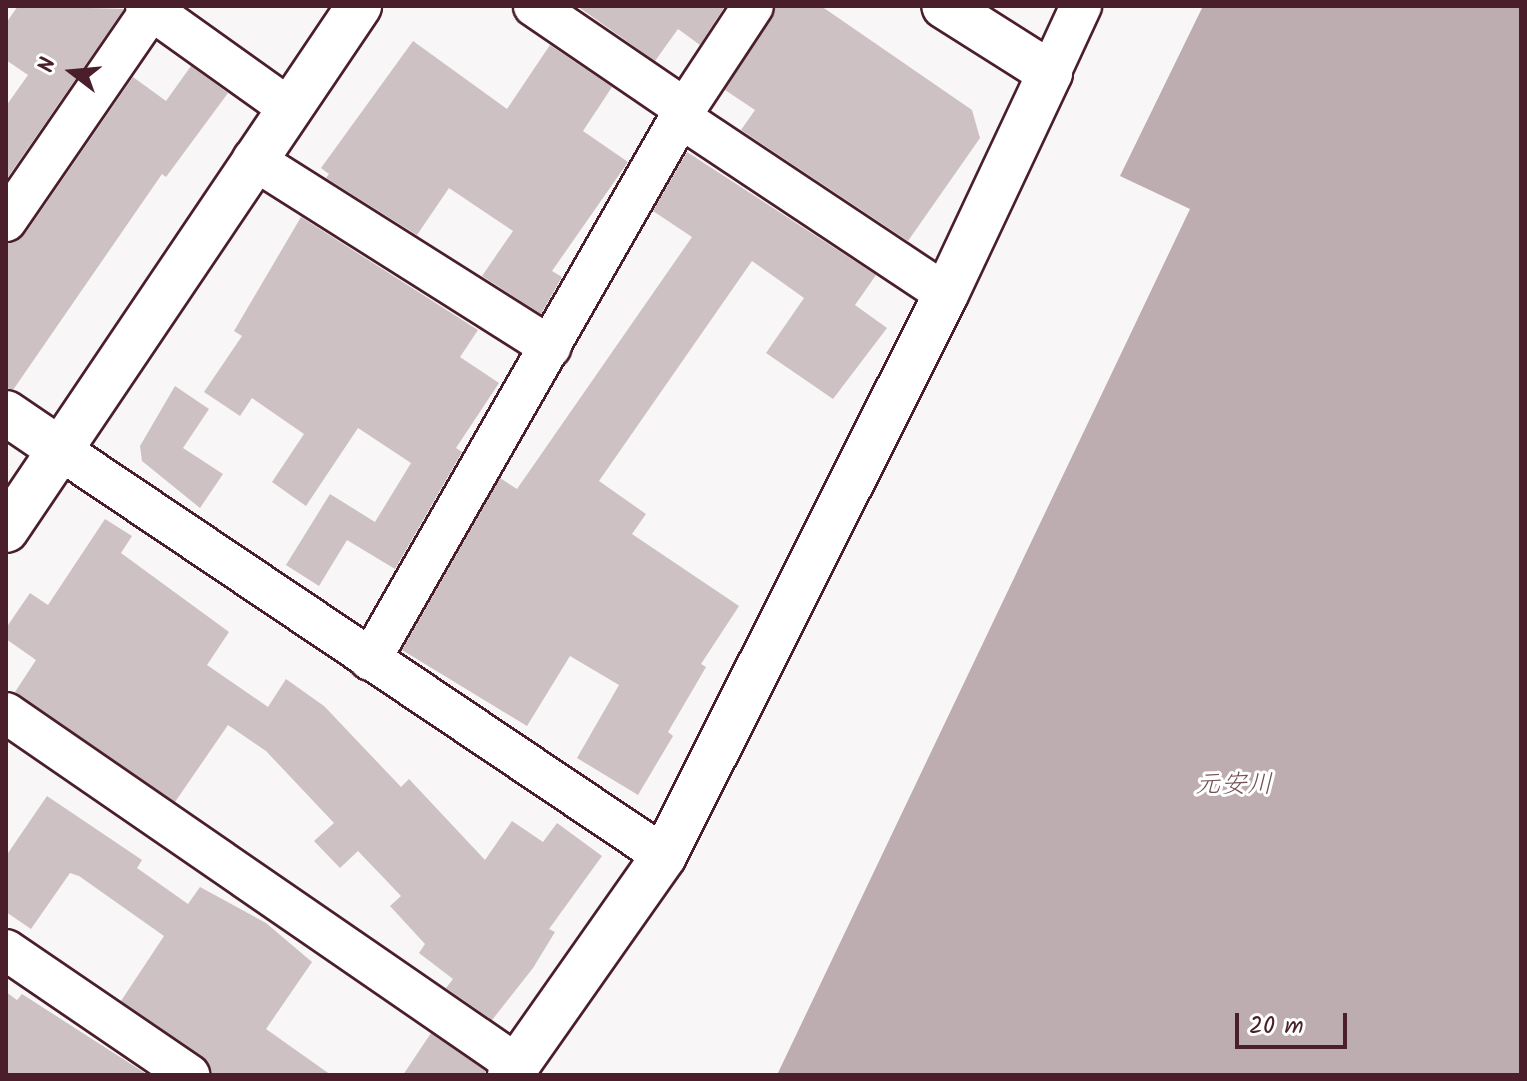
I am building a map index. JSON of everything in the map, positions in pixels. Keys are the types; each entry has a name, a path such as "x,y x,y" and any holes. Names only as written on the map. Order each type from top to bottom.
{"street":[{"path":"6,530 62,451 253,159 359,6"},
{"path":"534,6 946,294"},
{"path":"370,660 683,113 753,6"},
{"path":"944,6 1050,73"},
{"path":"6,713 513,1070 664,856 946,294 1081,6"},
{"path":"6,221 149,8 289,108"},
{"path":"253,159 550,347"},
{"path":"6,413 664,856"},
{"path":"6,950 189,1075"}],"water":[{"name":"元安川","path":"1203,6 1521,6 1521,1075 777,1075 1190,209 1120,176"}],"building":[{"path":"18,6 124,9 6,180 6,106 28,75 6,60 6,23"},
{"path":"577,6 725,6 700,45 678,29 655,61"},
{"path":"776,6 821,6 972,110 980,138 908,241 741,130 755,110 725,90"},
{"path":"413,41 507,109 550,45 612,87 583,131 628,162 552,271 562,277 541,314 482,276 513,231 449,188 417,235 326,178 329,174 321,168"},
{"path":"191,66 228,93 166,177 162,174 13,390 6,388 6,244 25,234 133,77 166,101"},
{"path":"687,152 876,275 855,305 887,328 833,399 766,353 804,298 752,261 599,481 646,514 632,534 739,606 701,664 706,667 668,732 673,736 638,795 577,758 619,685 570,656 527,726 402,650 500,478 517,489 692,237 653,211"},
{"path":"301,217 478,330 460,357 499,383 456,448 462,452 395,569 347,540 319,586 286,565 330,494 375,522 411,463 358,428 306,506 272,482 304,434 252,398 240,416 204,392 242,336 234,331"},
{"path":"175,386 209,409 183,448 223,474 200,508 142,461 140,446"},
{"path":"105,519 132,536 121,553 229,632 207,665 268,707 286,679 324,706 401,787 409,779 485,860 512,821 543,842 557,823 602,856 549,929 555,932 533,968 492,1020 446,988 453,979 419,953 425,944 390,906 401,896 358,851 340,868 314,841 334,823 266,751 228,725 175,802 15,692 36,660 6,639 6,628 30,593 48,605"},
{"path":"47,796 142,860 137,868 188,904 200,887 266,923 312,962 266,1029 331,1075 212,1075 202,1056 121,1001 164,936 79,876 70,873 31,929 6,912 6,856"},
{"path":"6,992 17,1000 22,994 148,1075 6,1075"},
{"path":"431,1033 486,1071 485,1075 403,1075"}]}
